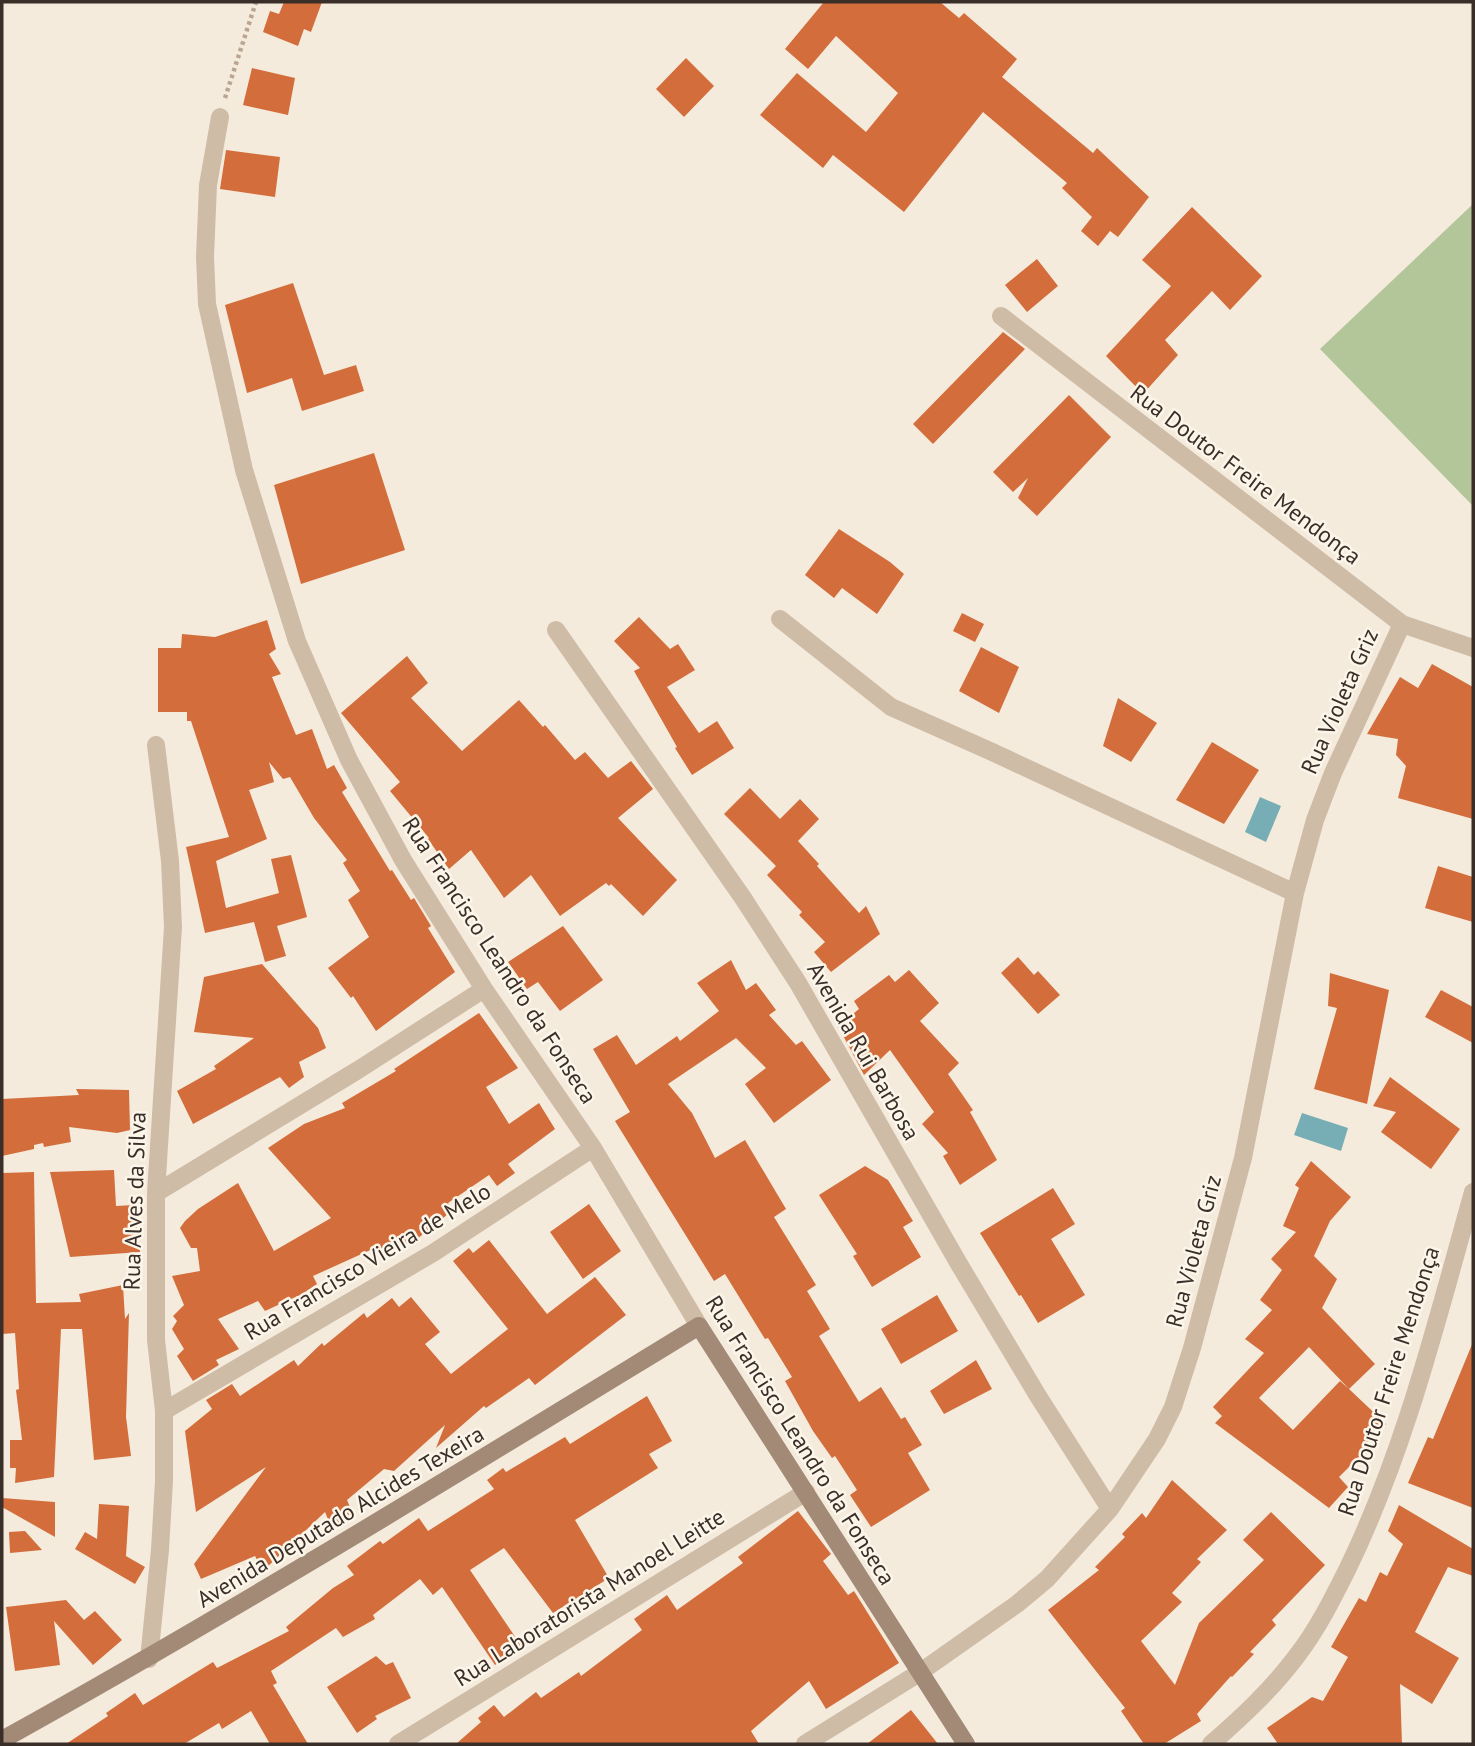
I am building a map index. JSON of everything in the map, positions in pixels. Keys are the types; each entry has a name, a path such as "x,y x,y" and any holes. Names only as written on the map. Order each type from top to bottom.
{"main road":[{"name":"Rua Francisco Leandro da Fonseca","path":"699,1326 966,1744"},
{"name":"Avenida Deputado Alcides Texeira","path":"2,1740 149,1659 699,1326"}],"street":[{"name":"Rua Francisco Leandro da Fonseca","path":"220,117 208,185 205,257 207,304 244,470 274,574 297,641 349,760 403,860 484,989 593,1148 699,1326"},
{"name":"Rua Doutor Freire Mendonça","path":"1001,316 1402,624 1473,648"},
{"path":"780,619 891,707 1295,893"},
{"name":"Rua Violeta Griz","path":"805,1744 919,1673 1017,1604 1047,1579 1110,1509 1157,1438 1172,1408 1192,1348 1243,1158 1295,893 1315,820 1333,772 1402,624"},
{"name":"Avenida Rui Barbosa","path":"556,630 743,898 798,983 1038,1396 1110,1509"},
{"name":"Rua Alves da Silva","path":"149,1659 161,1536 164,1411 156,1340 156,1193 173,928 170,861 156,745"},
{"path":"156,1193 358,1070 484,989"},
{"name":"Rua Francisco Vieira de Melo","path":"164,1411 433,1253 593,1148"},
{"name":"Rua Doutor Freire Mendonça","path":"1211,1744 1258,1703 1298,1655 1328,1608 1372,1519 1414,1396 1473,1192"},
{"name":"Rua Laboratorista Manoel Leitte","path":"398,1744 806,1492"}],"path":[{"path":"220,117 256,2"}],"green space":[{"path":"1473,204 1473,506 1320,349"}],"water":[{"path":"1260,797 1281,806 1266,842 1245,832"},
{"path":"1302,1113 1348,1128 1341,1151 1294,1135"}],"building":[{"path":"284,2 322,2 311,32 304,29 298,46 263,32 270,11 279,14"},
{"path":"824,2 940,2 959,18 964,13 1017,59 1002,77 1093,153 1097,148 1149,197 1118,237 1110,231 1098,246 1081,231 1092,217 1062,188 1067,183 983,112 904,212 833,155 823,168 760,115 797,73 866,132 898,93 836,36 808,69 785,49"},
{"path":"686,58 714,86 684,117 656,89"},
{"path":"252,68 295,78 288,115 243,105"},
{"path":"226,150 280,157 275,197 220,189"},
{"path":"1192,207 1262,276 1230,310 1212,291 1165,340 1178,355 1143,394 1106,356 1171,286 1142,260"},
{"path":"1037,259 1058,286 1027,312 1005,285"},
{"path":"293,283 324,375 356,365 364,391 302,411 292,378 247,393 225,305"},
{"path":"1003,332 1025,349 933,444 913,424"},
{"path":"1069,395 1111,437 1037,516 1018,498 1028,478 1013,492 993,472"},
{"path":"374,453 405,550 301,584 274,485"},
{"path":"839,529 904,574 877,614 842,588 834,598 805,575"},
{"path":"962,613 984,624 975,642 953,631"},
{"path":"639,617 670,649 678,644 695,670 667,687 699,733 717,721 734,748 692,775 634,671 640,668 614,641"},
{"path":"267,620 276,649 269,654 281,674 272,677 296,735 312,729 327,769 334,765 347,788 342,792 390,871 392,870 411,900 414,898 431,926 428,928 455,972 376,1031 353,996 351,998 328,968 369,937 348,900 360,891 343,863 347,860 314,818 290,777 283,779 269,762 274,782 249,790 267,839 216,861 226,908 279,893 271,859 291,855 307,917 277,926 286,956 265,962 254,922 205,933 186,847 229,837 191,721 187,721 187,712 158,712 158,648 181,648 182,634 215,637"},
{"path":"981,647 1019,667 999,713 959,691"},
{"path":"407,656 428,683 411,698 462,751 519,700 575,760 585,752 608,778 631,761 653,789 618,818 677,880 643,916 611,884 609,886 606,883 560,916 531,875 504,898 471,850 449,869 429,838 390,791 400,782 341,713"},
{"path":"1432,664 1473,687 1473,819 1398,798 1406,766 1396,755 1398,739 1367,734 1400,677 1418,688"},
{"path":"1118,698 1157,723 1131,762 1103,746"},
{"path":"1212,742 1259,770 1224,824 1176,800"},
{"path":"750,788 780,819 800,799 819,819 798,841 859,913 866,906 880,934 831,972 814,952 825,942 799,915 802,912 767,875 776,866 724,814"},
{"path":"1438,866 1473,877 1473,922 1425,908"},
{"path":"563,926 603,980 560,1011 538,982 527,989 508,962"},
{"path":"1018,957 1034,975 1038,971 1060,995 1038,1014 1001,973"},
{"path":"731,960 746,990 756,983 776,1010 769,1015 796,1045 802,1041 831,1080 774,1123 745,1084 766,1068 736,1038 668,1084 692,1113 715,1158 745,1140 786,1209 774,1217 816,1285 807,1291 830,1329 819,1336 859,1402 881,1387 901,1419 905,1417 922,1445 908,1453 930,1490 871,1527 850,1495 857,1490 835,1456 832,1458 813,1431 785,1381 792,1377 768,1338 765,1339 725,1274 714,1281 615,1121 630,1112 593,1049 617,1035 636,1065 677,1036 680,1041 719,1011 697,983"},
{"path":"262,964 318,1028 326,1048 299,1062 304,1077 289,1088 280,1077 193,1124 177,1091 216,1069 214,1066 254,1038 194,1032 204,977"},
{"path":"909,970 939,1003 920,1021 959,1063 948,1074 973,1110 970,1112 997,1160 960,1185 943,1156 948,1153 922,1124 934,1112 890,1050 864,1075 838,1026 859,1009 854,1001 889,975 895,982"},
{"path":"1330,973 1389,990 1367,1104 1314,1089 1337,1008 1328,1006"},
{"path":"1441,990 1473,1007 1473,1043 1425,1017"},
{"path":"479,1013 518,1068 486,1087 509,1124 539,1103 555,1129 508,1164 515,1173 497,1186 489,1175 448,1203 453,1210 417,1239 382,1257 377,1247 313,1276 317,1284 265,1311 258,1301 218,1319 239,1349 216,1360 219,1365 193,1381 177,1356 184,1349 172,1329 177,1321 173,1316 184,1305 172,1276 200,1271 197,1248 191,1248 180,1228 185,1221 198,1209 238,1183 274,1251 331,1218 268,1148 304,1124 345,1108 342,1103 396,1071 394,1069"},
{"path":"1390,1077 1460,1129 1431,1169 1381,1132 1396,1112 1373,1106"},
{"path":"76,1089 129,1090 130,1130 117,1133 69,1127 71,1142 44,1147 43,1143 34,1145 34,1149 2,1156 2,1099 79,1095"},
{"path":"1311,1161 1351,1197 1330,1221 1314,1256 1337,1279 1322,1308 1375,1364 1349,1389 1386,1424 1360,1450 1363,1453 1339,1477 1348,1487 1329,1508 1215,1423 1222,1416 1213,1407 1264,1353 1245,1339 1272,1310 1260,1300 1282,1270 1271,1259 1296,1232 1283,1226 1299,1188 1295,1185","holes":["1309,1347 1349,1389 1340,1381 1293,1430 1259,1398"]},
{"path":"865,1166 888,1180 913,1221 903,1227 921,1257 872,1287 853,1256 857,1254 819,1195"},
{"path":"114,1170 116,1206 134,1205 140,1252 70,1257 50,1172"},
{"path":"34,1172 36,1303 81,1302 79,1294 123,1285 125,1319 129,1313 126,1417 131,1456 94,1460 82,1329 61,1329 54,1477 15,1483 16,1468 10,1468 10,1440 22,1440 16,1390 19,1389 15,1333 2,1334 2,1173"},
{"path":"1053,1188 1075,1224 1051,1239 1085,1295 1038,1323 980,1233"},
{"path":"589,1204 621,1251 583,1279 550,1232"},
{"path":"489,1240 547,1314 595,1277 626,1315 535,1385 529,1378 486,1408 484,1406 436,1448 445,1425 394,1471 384,1469 347,1500 352,1512 332,1529 325,1512 263,1571 255,1556 201,1579 194,1564 266,1467 196,1512 185,1431 212,1409 206,1400 232,1384 240,1396 294,1360 298,1366 322,1343 324,1346 364,1313 367,1318 392,1298 399,1307 411,1297 440,1332 425,1344 451,1374 508,1329 453,1261 469,1248 473,1253"},
{"path":"937,1295 958,1331 901,1364 881,1329"},
{"path":"1473,1342 1473,1508 1408,1483 1428,1437 1433,1439"},
{"path":"976,1360 992,1389 944,1414 930,1391"},
{"path":"647,1396 672,1441 649,1454 658,1468 575,1520 609,1578 553,1613 504,1548 470,1570 522,1647 495,1665 442,1587 433,1595 420,1579 373,1615 375,1619 343,1637 336,1628 271,1671 277,1683 273,1685 308,1744 270,1744 251,1711 222,1729 219,1723 184,1744 66,1744 108,1716 106,1713 135,1693 143,1705 213,1662 217,1668 289,1631 286,1627 333,1588 354,1575 347,1566 380,1541 383,1544 419,1518 428,1531 494,1489 487,1480 503,1468 506,1472 565,1437 570,1444"},
{"path":"1172,1480 1227,1530 1197,1559 1201,1562 1172,1593 1182,1602 1141,1641 1175,1685 1199,1623 1264,1560 1243,1540 1271,1512 1325,1565 1272,1620 1276,1625 1250,1652 1254,1654 1197,1714 1201,1721 1164,1744 1144,1744 1121,1711 1125,1708 1048,1610 1099,1570 1095,1567 1125,1537 1122,1534 1142,1513 1146,1518"},
{"path":"2,1498 55,1502 55,1537 2,1507"},
{"path":"99,1504 129,1506 126,1556 145,1567 135,1584 75,1549 85,1532 97,1539"},
{"path":"1399,1505 1473,1549 1473,1576 1448,1567 1415,1632 1459,1658 1432,1704 1400,1684 1402,1744 1278,1744 1267,1728 1312,1697 1323,1701 1348,1657 1331,1647 1359,1598 1366,1602 1380,1572 1387,1576 1403,1544 1388,1531"},
{"path":"798,1511 831,1554 823,1561 848,1595 854,1591 899,1663 826,1709 809,1681 751,1731 759,1744 456,1744 481,1722 478,1718 494,1705 504,1717 536,1692 541,1698 579,1672 581,1676 642,1630 634,1619 667,1595 677,1610 743,1563 738,1557"},
{"path":"25,1531 42,1550 10,1553 9,1532"},
{"path":"66,1600 84,1620 95,1611 122,1640 93,1665 54,1621 60,1665 15,1671 6,1607"},
{"path":"376,1656 386,1665 393,1662 411,1698 375,1716 377,1719 357,1733 327,1687"},
{"path":"911,1710 938,1744 867,1744"}]}
